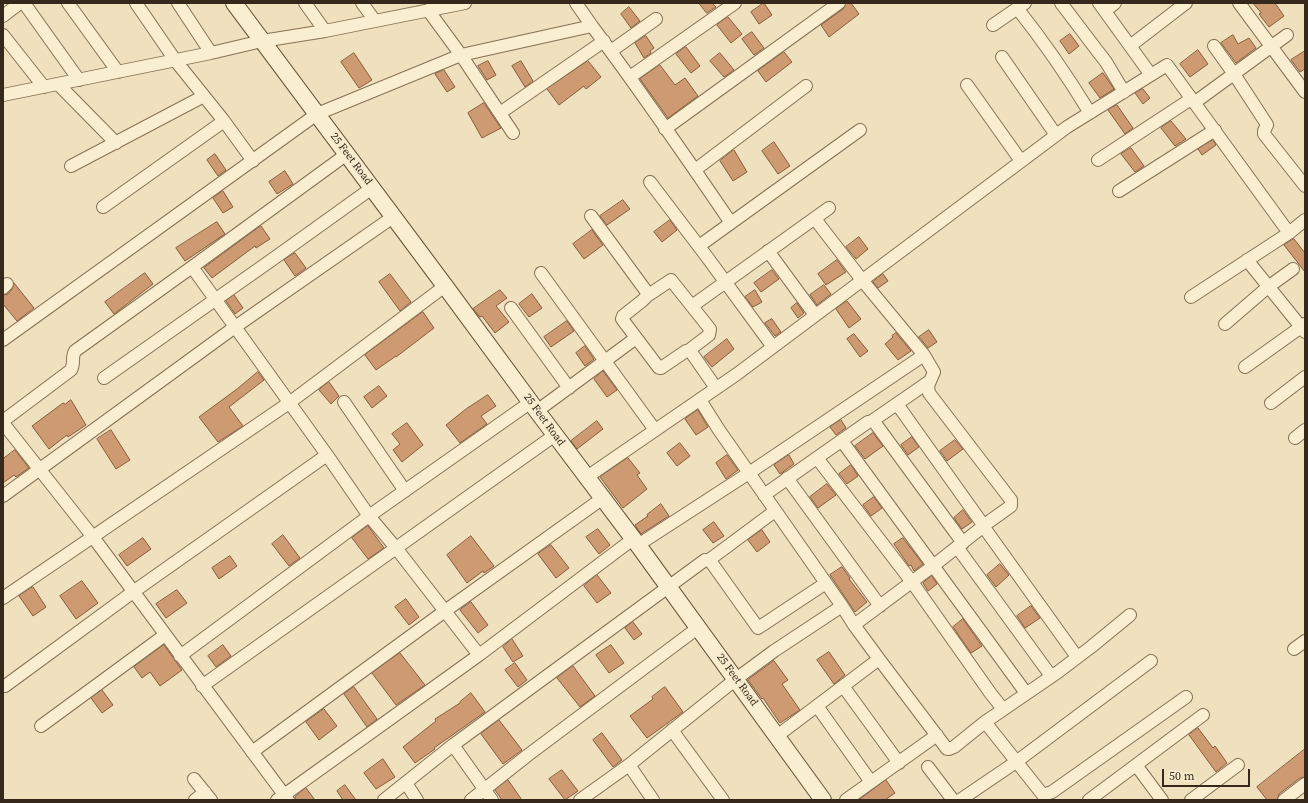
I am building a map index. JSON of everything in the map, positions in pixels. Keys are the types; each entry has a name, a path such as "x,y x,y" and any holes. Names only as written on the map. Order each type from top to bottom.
{"street":[{"path":"3,16 20,3"},
{"path":"24,3 79,80"},
{"path":"68,3 118,72"},
{"path":"136,3 175,60 224,121 253,161"},
{"path":"178,3 211,53"},
{"name":"25 Feet Road","path":"234,3 636,542 823,800"},
{"path":"305,3 325,30"},
{"path":"362,3 375,21"},
{"path":"3,95 211,53 262,41 465,3"},
{"path":"576,3 630,77 732,223"},
{"path":"630,77 735,3"},
{"path":"665,128 839,3"},
{"path":"1061,3 1106,62 1124,92"},
{"path":"1115,3 1102,7 1151,75"},
{"path":"1130,46 1186,3"},
{"path":"1239,3 1305,92"},
{"path":"993,25 1021,6 1090,113"},
{"path":"428,10 461,55 513,133"},
{"path":"611,51 656,19"},
{"path":"3,340 317,114 461,55 592,26"},
{"path":"1098,160 1234,74 1287,34"},
{"path":"3,35 44,87"},
{"path":"500,113 604,41"},
{"path":"1214,46 1266,123 1267,125 1264,134 1305,186"},
{"path":"1002,57 1056,135"},
{"path":"587,477 700,400 1056,135 1167,65 1289,233"},
{"path":"58,84 116,143"},
{"path":"967,85 1021,162"},
{"path":"695,170 806,86"},
{"path":"71,166 204,96"},
{"path":"103,208 224,121"},
{"path":"699,246 860,130"},
{"path":"1119,192 1215,130"},
{"path":"347,154 192,268 75,351 73,355 74,365 71,370 3,422 39,470 93,537 252,752 283,798 478,655 636,542 749,473 924,355"},
{"path":"650,182 774,346"},
{"path":"104,378 372,188"},
{"path":"692,306 829,208"},
{"path":"591,216 646,292 647,296"},
{"path":"3,496 235,327 393,217"},
{"path":"815,219 862,280 924,355 934,372 928,386 930,393 1011,500 1011,506 854,625"},
{"path":"1191,296 1289,233 1305,220"},
{"path":"768,252 816,315"},
{"path":"1245,367 1304,328 1268,287 1247,260"},
{"path":"192,268 327,455 369,516 396,548 478,655"},
{"path":"1225,324 1268,287 1293,269"},
{"path":"541,273 655,430"},
{"path":"672,280 692,306 710,329 709,335 688,351 661,368 659,368 622,319 623,316 647,296 672,280"},
{"path":"3,598 289,402 445,286"},
{"path":"511,308 569,388"},
{"path":"180,656 369,516 534,407 569,388 636,338"},
{"path":"688,351 691,352 716,388"},
{"path":"1271,403 1305,377"},
{"path":"764,495 868,422 872,421 930,381"},
{"path":"700,400 719,430 854,625 947,749 954,747 1003,709 1077,657 1130,615"},
{"path":"344,402 405,491"},
{"path":"897,404 1077,657"},
{"path":"872,421 880,429 1051,676"},
{"path":"1295,438 1305,430"},
{"path":"202,686 555,435"},
{"path":"842,441 1026,693"},
{"path":"5,686 133,592 327,455"},
{"path":"817,458 912,582 1003,709"},
{"path":"788,478 880,606"},
{"path":"252,752 603,498"},
{"path":"384,800 453,745 668,586 705,560 709,560 775,511"},
{"path":"709,560 758,628 826,583"},
{"path":"580,800 628,765 736,679 774,651 842,606"},
{"path":"471,800 528,755 698,627"},
{"path":"40,726 165,635"},
{"path":"1294,649 1305,641"},
{"path":"777,736 879,659"},
{"path":"960,800 1016,762 1151,661"},
{"path":"844,686 898,763"},
{"path":"986,722 1043,796 1047,795 1186,697"},
{"path":"817,706 871,782"},
{"path":"1089,800 1203,715"},
{"path":"672,730 723,800"},
{"path":"846,800 937,736"},
{"path":"453,745 492,800"},
{"path":"628,765 653,800"},
{"path":"1136,765 1162,800"},
{"path":"1191,800 1238,765"},
{"path":"928,767 953,800"},
{"path":"194,779 208,796 195,800"},
{"path":"406,783 417,800"},
{"path":"1284,800 1305,784"}],"building":[{"path":"699,3 712,3 716,7 707,13"},
{"path":"764,3 772,15 759,24 751,12"},
{"path":"846,3 851,3 859,14 829,37 821,25 843,9"},
{"path":"1253,3 1275,3 1284,16 1269,27"},
{"path":"629,7 640,21 631,28 621,14"},
{"path":"728,17 742,34 731,43 717,25"},
{"path":"752,32 764,48 754,55 742,39"},
{"path":"1070,34 1079,46 1069,54 1060,41"},
{"path":"1233,35 1238,44 1249,38 1256,48 1236,63 1221,43"},
{"path":"646,36 654,48 650,51 651,53 644,58 635,43"},
{"path":"686,47 700,66 691,73 676,54"},
{"path":"1198,50 1208,64 1190,77 1180,64"},
{"path":"1305,51 1305,69 1300,72 1291,60"},
{"path":"784,52 792,62 766,82 758,71"},
{"path":"354,53 372,80 359,88 341,62"},
{"path":"720,53 734,70 724,77 710,61"},
{"path":"488,61 496,75 487,80 478,66"},
{"path":"521,61 533,81 525,87 512,66"},
{"path":"588,61 601,77 586,89 584,86 559,105 547,89"},
{"path":"660,65 675,85 685,78 698,96 668,118 640,79"},
{"path":"444,70 455,87 447,92 435,74"},
{"path":"1103,73 1114,89 1100,98 1089,83"},
{"path":"1143,89 1150,98 1143,104 1135,93"},
{"path":"484,103 501,128 482,138 468,113"},
{"path":"1117,105 1133,128 1125,134 1108,110"},
{"path":"1171,121 1186,139 1175,146 1161,128"},
{"path":"1213,140 1216,145 1202,155 1198,149"},
{"path":"774,142 790,166 778,174 762,151"},
{"path":"1131,148 1144,166 1135,172 1121,154"},
{"path":"734,150 747,172 733,181 720,161"},
{"path":"215,154 226,170 218,176 207,160"},
{"path":"285,171 293,184 277,194 269,182"},
{"path":"223,191 233,207 223,213 213,198"},
{"path":"623,200 630,209 607,225 600,216"},
{"path":"670,220 677,230 662,242 654,232"},
{"path":"217,222 225,234 185,261 176,248"},
{"path":"261,226 270,239 256,248 255,246 212,278 204,268"},
{"path":"592,230 603,245 584,259 573,244"},
{"path":"859,237 868,249 856,259 846,247"},
{"path":"1294,239 1305,253 1305,272 1284,245"},
{"path":"295,253 306,268 295,276 284,260"},
{"path":"837,260 846,272 826,285 818,274"},
{"path":"772,270 779,279 761,292 754,283"},
{"path":"145,273 153,284 114,314 105,302"},
{"path":"390,274 411,302 400,311 379,282"},
{"path":"883,274 888,281 878,288 873,282"},
{"path":"14,283 34,308 17,321 3,304 3,295 8,294"},
{"path":"824,285 831,294 817,305 810,295"},
{"path":"500,290 507,298 496,306 509,322 495,333 482,316 480,317 473,309"},
{"path":"755,290 762,302 753,307 745,297"},
{"path":"532,294 542,308 529,317 519,304"},
{"path":"234,295 243,308 235,314 226,301"},
{"path":"847,301 861,319 849,328 836,309"},
{"path":"797,303 804,313 798,318 791,308"},
{"path":"423,312 434,328 396,357 376,370 365,355"},
{"path":"772,319 781,332 775,336 765,323"},
{"path":"567,321 574,331 551,347 544,337"},
{"path":"929,330 937,342 928,348 919,337"},
{"path":"896,333 911,351 898,360 885,344"},
{"path":"854,334 868,351 860,357 847,339"},
{"path":"727,339 734,349 712,367 704,357"},
{"path":"585,346 594,359 585,366 576,353"},
{"path":"603,371 617,390 607,397 594,379"},
{"path":"258,372 264,380 229,407 243,426 218,442 199,417"},
{"path":"329,382 339,396 331,404 319,390"},
{"path":"379,386 387,396 372,408 364,397"},
{"path":"488,395 496,406 481,416 487,424 460,443 446,425 466,409"},
{"path":"71,400 86,425 68,437 67,435 49,449 32,426 63,403 65,404"},
{"path":"698,410 708,427 696,435 685,419"},
{"path":"841,420 846,428 836,435 830,427"},
{"path":"597,421 603,429 577,449 571,441"},
{"path":"407,423 423,445 402,462 393,450 400,444 392,434"},
{"path":"111,430 130,460 116,469 97,439"},
{"path":"873,433 883,446 865,459 855,446"},
{"path":"912,437 919,447 908,455 901,445"},
{"path":"955,440 963,449 947,461 940,451"},
{"path":"680,443 690,456 677,466 667,453"},
{"path":"15,450 29,468 16,477 14,475 3,483 3,459"},
{"path":"727,455 738,470 726,479 716,463"},
{"path":"789,455 794,464 780,474 774,465"},
{"path":"628,458 640,473 637,475 647,489 623,508 600,477"},
{"path":"851,465 858,476 847,484 839,474"},
{"path":"827,484 836,495 818,508 810,497"},
{"path":"874,497 882,508 871,516 863,505"},
{"path":"661,504 669,516 641,534 635,525"},
{"path":"963,510 972,522 962,529 954,518"},
{"path":"714,522 724,536 713,543 703,530"},
{"path":"368,526 384,548 368,559 352,538"},
{"path":"598,529 610,545 599,554 586,537"},
{"path":"762,530 770,542 757,552 748,540"},
{"path":"283,535 300,558 289,566 272,544"},
{"path":"471,536 494,566 484,573 483,571 467,583 447,555"},
{"path":"143,538 151,549 127,566 119,555"},
{"path":"903,538 923,564 914,571 894,544"},
{"path":"551,545 569,568 556,578 538,554"},
{"path":"230,556 237,566 219,579 212,568"},
{"path":"1000,564 1009,575 996,587 987,575"},
{"path":"842,567 850,578 849,579 867,602 855,612 830,575"},
{"path":"597,575 611,593 597,603 584,586"},
{"path":"932,576 937,584 928,591 923,583"},
{"path":"82,581 98,603 76,619 60,596"},
{"path":"33,587 46,607 33,616 19,596"},
{"path":"177,590 187,603 166,618 156,604"},
{"path":"406,599 419,617 409,625 395,607"},
{"path":"471,602 488,625 478,633 460,610"},
{"path":"1031,606 1040,618 1025,628 1017,616"},
{"path":"963,619 982,646 971,653 953,627"},
{"path":"633,622 642,634 634,640 625,628"},
{"path":"512,639 523,656 513,662 503,647"},
{"path":"164,645 182,670 160,686 150,672 142,678 134,667"},
{"path":"223,645 231,656 216,667 208,656"},
{"path":"611,645 624,663 609,673 596,655"},
{"path":"829,652 845,675 834,684 817,660"},
{"path":"400,653 425,685 396,705 372,673"},
{"path":"774,661 788,680 782,684 800,710 780,723 763,698 762,699 748,680"},
{"path":"515,663 527,680 518,687 505,670"},
{"path":"573,666 595,696 580,707 557,678"},
{"path":"354,687 377,719 367,727 344,694"},
{"path":"665,687 683,712 647,738 630,716 653,699 652,697"},
{"path":"102,690 113,705 102,713 91,698"},
{"path":"471,693 485,712 415,763 403,747 436,721 435,719 460,703"},
{"path":"324,709 337,726 319,740 306,722"},
{"path":"499,720 522,750 503,764 481,734"},
{"path":"1198,728 1213,748 1215,746 1227,763 1216,772 1189,735"},
{"path":"602,733 622,760 613,767 593,740"},
{"path":"1305,749 1305,777 1300,778 1279,794 1277,800 1267,800 1257,787"},
{"path":"383,759 395,777 376,789 364,773"},
{"path":"562,770 578,791 565,800 549,779"},
{"path":"508,780 522,800 502,800 495,790"},
{"path":"886,780 895,793 885,800 859,800"},
{"path":"345,785 356,800 343,800 337,791"},
{"path":"306,788 315,800 295,800 295,797"}]}
